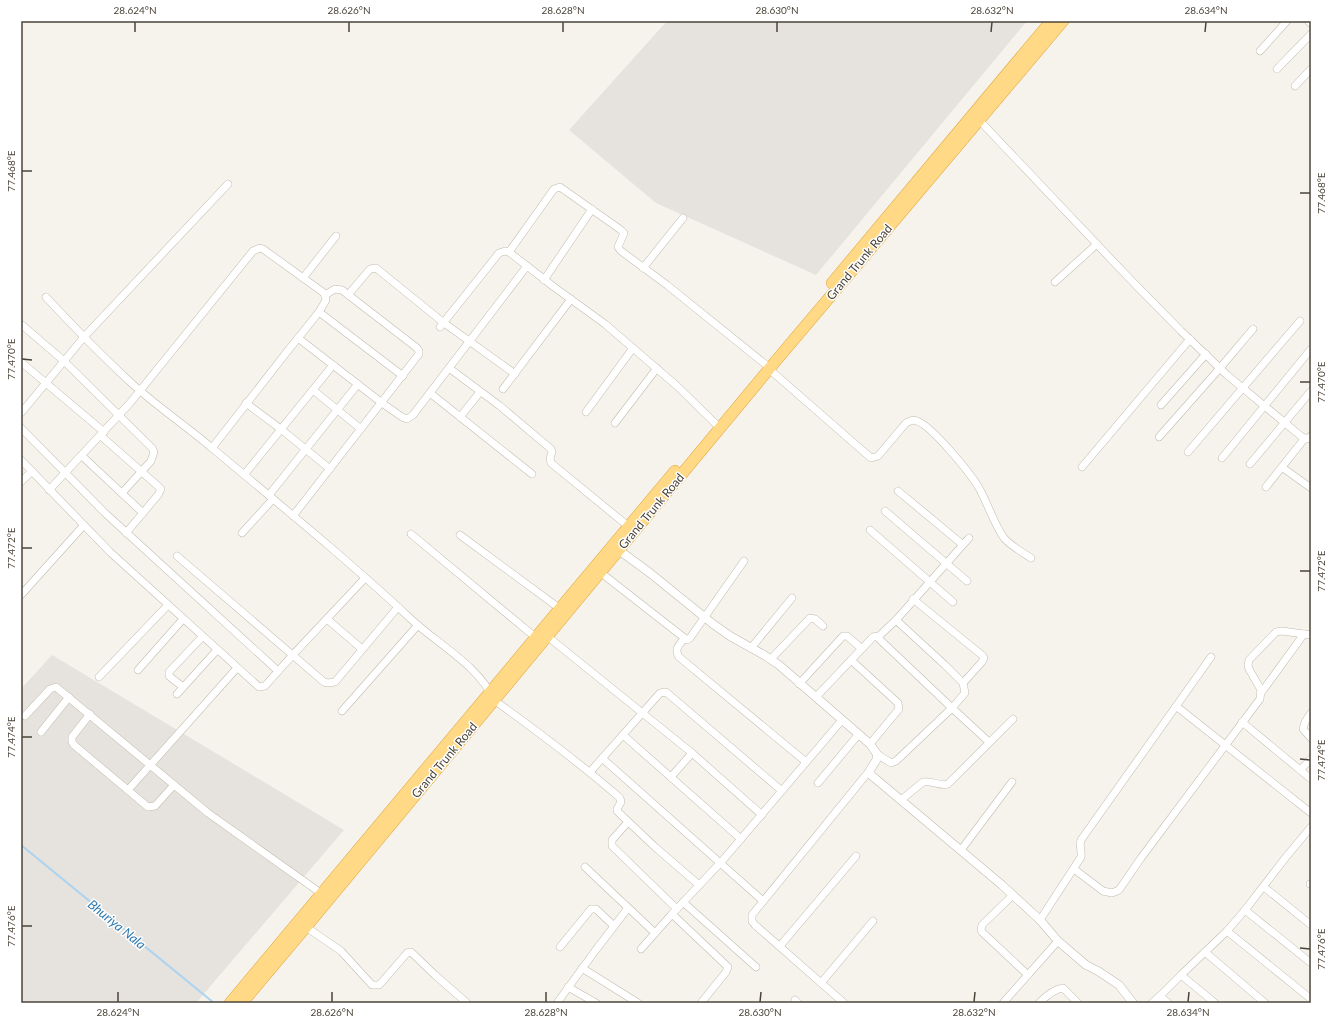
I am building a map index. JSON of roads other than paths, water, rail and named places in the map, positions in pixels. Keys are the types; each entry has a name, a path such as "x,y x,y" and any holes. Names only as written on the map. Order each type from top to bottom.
{"highway":[{"name":"Grand Trunk Road","path":"242,1003 303,924 492,696 535,637 559,608 615,547 718,425 948,142 1051,21"},
{"name":"Grand Trunk Road","path":"775,356 980,121 1063,21"},
{"name":"Grand Trunk Road","path":"230,1003 303,924 322,894 492,696 547,636 600,572 628,526 718,425"}],"street":[{"path":"1260,51 1287,21"},
{"path":"1277,69 1311,34"},
{"path":"1296,86 1311,70"},
{"path":"980,121 1132,282 1220,368 1284,422 1308,437 1266,487"},
{"path":"21,412 84,337 228,184"},
{"path":"509,252 554,189 557,187 563,188 623,232 619,249 715,323 767,366 871,458 878,456 910,421 915,420 924,424 970,475 1005,538 1031,558"},
{"path":"544,280 592,209"},
{"path":"643,268 683,218"},
{"path":"302,278 336,236"},
{"path":"1055,282 1097,244"},
{"path":"49,490 119,415 256,249 263,249 325,295 326,302 212,448"},
{"path":"442,325 500,253 505,251 509,252 544,280 605,324 657,368 718,425"},
{"path":"298,338 382,403 407,419 413,415 527,266"},
{"path":"348,295 370,269 376,268 442,325 515,374"},
{"path":"293,516 403,376 417,357 419,351 342,290 335,289 325,295"},
{"path":"46,297 84,337 140,390 271,497 398,606 418,626 478,675 492,696 590,772 620,798 621,802 617,810 655,847 699,885"},
{"path":"503,389 571,299"},
{"path":"319,312 403,376"},
{"path":"1188,452 1300,322"},
{"path":"22,325 64,362 152,448 154,456 122,493"},
{"path":"1159,437 1253,329"},
{"path":"1082,468 1190,339"},
{"path":"586,412 633,348"},
{"path":"1222,458 1311,349"},
{"path":"1161,405 1206,354"},
{"path":"21,362 46,382 160,487 158,495 126,533"},
{"path":"244,475 282,430 333,365"},
{"path":"448,368 500,406 550,449 552,452 550,458 551,463 628,526"},
{"path":"615,423 657,368"},
{"path":"242,533 337,409 358,384"},
{"path":"313,390 361,429"},
{"path":"1250,464 1311,391"},
{"path":"460,417 480,392"},
{"path":"430,393 532,474"},
{"path":"246,404 282,430 330,469"},
{"path":"21,428 126,533 278,671"},
{"path":"82,456 143,513"},
{"path":"21,460 110,552 257,686 262,688 365,578"},
{"path":"1283,468 1311,488"},
{"path":"21,482 32,471"},
{"path":"898,491 962,544"},
{"path":"885,511 967,581"},
{"path":"21,594 84,525"},
{"path":"870,530 953,602"},
{"path":"411,534 535,637"},
{"path":"460,535 559,608"},
{"path":"816,697 873,637 878,637 896,620 929,581 969,538"},
{"path":"615,547 654,576 704,618 730,636 771,659 798,684 816,697 870,744 878,754 891,763 896,761 952,708 965,693 963,683 896,620"},
{"path":"177,556 324,682 335,682 398,606"},
{"path":"600,572 687,640 690,638 744,561"},
{"path":"751,648 792,598"},
{"path":"913,600 983,656 984,658 982,662 963,683"},
{"path":"99,677 168,605"},
{"path":"771,659 810,618 815,619 823,626"},
{"path":"138,670 183,619"},
{"path":"328,619 362,648"},
{"path":"342,711 418,626"},
{"path":"1261,693 1249,669 1248,665 1250,660 1276,632 1282,631 1307,634"},
{"path":"1074,869 1103,891 1112,893 1119,890 1141,858 1260,699 1261,693 1307,634"},
{"path":"183,687 169,676 169,672 202,636"},
{"path":"547,636 692,753 762,816"},
{"path":"798,684 843,636 847,636 862,649"},
{"path":"878,637 989,742"},
{"path":"684,639 676,651 679,657 806,762"},
{"path":"177,694 217,650"},
{"path":"1040,920 1081,857 1081,840 1211,657"},
{"path":"851,660 900,705 899,709 870,744"},
{"path":"128,790 237,668"},
{"path":"25,716 52,688 56,687 208,813 322,894"},
{"path":"590,772 660,693 666,692 669,693 712,733 782,791"},
{"path":"41,732 69,697"},
{"path":"1176,706 1311,813"},
{"path":"1311,713 1305,722 1303,729 1311,738"},
{"path":"90,714 72,737 72,742 148,807 155,806 174,785"},
{"path":"901,800 923,782 927,781 946,785 1013,719"},
{"path":"641,949 762,816 842,720"},
{"path":"1242,722 1311,779"},
{"path":"623,735 741,839"},
{"path":"818,783 858,735"},
{"path":"671,777 692,753"},
{"path":"844,1003 752,921 752,915 870,770 877,759 878,754"},
{"path":"602,758 762,901"},
{"path":"1300,770 1311,760"},
{"path":"870,770 871,775 1013,895 1040,920 1058,941 1086,965 1119,985 1133,1003"},
{"path":"961,850 1012,782"},
{"path":"628,822 612,840 612,846 728,967 726,972 701,1003"},
{"path":"1152,1003 1227,931 1264,887 1286,856 1311,827"},
{"path":"780,946 856,856"},
{"path":"585,867 655,933"},
{"path":"1264,887 1311,925"},
{"path":"1013,895 982,926 981,930 1028,975"},
{"path":"683,902 756,967"},
{"path":"556,1003 628,908"},
{"path":"560,947 591,909 596,909 614,926"},
{"path":"1245,910 1311,963"},
{"path":"821,983 873,921"},
{"path":"303,924 341,952 372,985 382,982 407,953 411,952 465,1003"},
{"path":"1227,931 1311,1000"},
{"path":"1003,1003 1058,941"},
{"path":"1205,952 1265,1003"},
{"path":"582,968 638,1003"},
{"path":"1181,975 1215,1003"},
{"path":"568,987 596,1003"},
{"path":"1039,1003 1052,992 1063,988 1078,1003"},
{"path":"1160,996 1168,1003"}],"waterway":[{"name":"Bhuriya Nala","path":"21,845 214,1003"}]}
